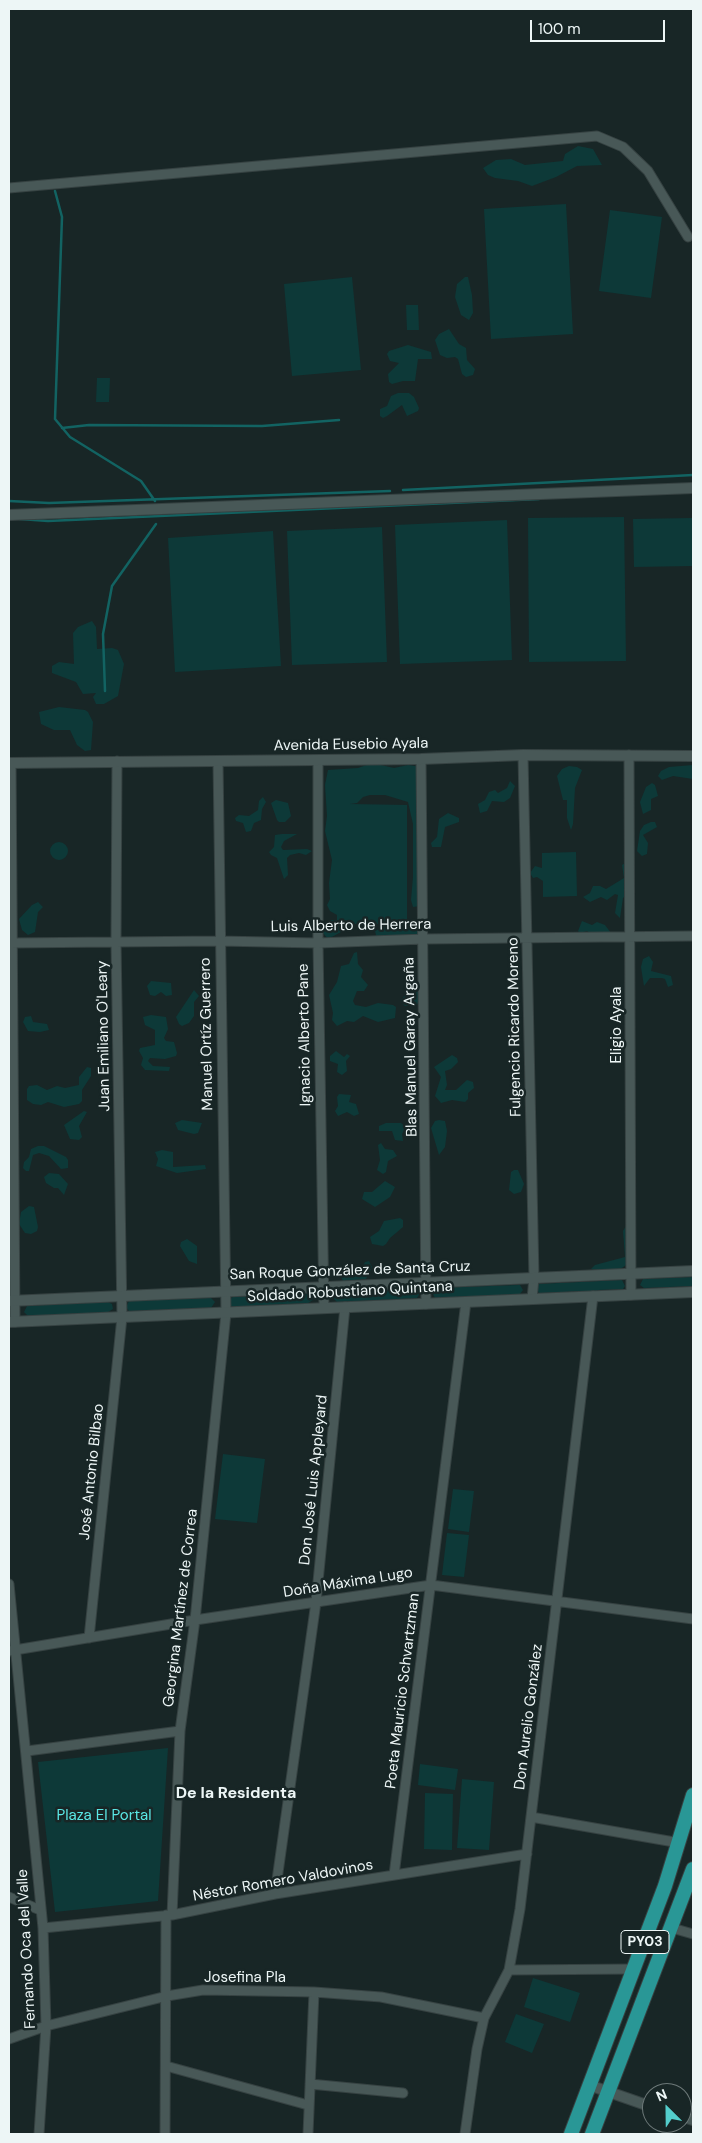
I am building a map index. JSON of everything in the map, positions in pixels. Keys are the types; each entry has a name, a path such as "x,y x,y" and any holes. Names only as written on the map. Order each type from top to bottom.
{"highway":[{"name":"PY03","path":"571,2134 635,1969 680,1843 693,1796"},
{"name":"PY03","path":"592,2134 693,1869"}],"street":[{"path":"9,188 598,136 623,147 648,171 688,237"},
{"path":"9,515 693,488"},
{"name":"Avenida Eusebio Ayala","path":"10,763 421,759 524,755 693,756"},
{"name":"Fulgencio Ricardo Moreno","path":"524,755 534,1278 532,1299"},
{"name":"Eligio Ayala","path":"629,755 631,1295"},
{"name":"Blas Manuel Garay Argaña","path":"421,759 426,1304"},
{"name":"Ignacio Alberto Pane","path":"318,760 318,943 324,1308"},
{"name":"Manuel Ortíz Guerrero","path":"218,761 219,941 226,1309"},
{"name":"Juan Emiliano O'Leary","path":"116,762 116,942 121,1313"},
{"path":"10,763 12,1322"},
{"name":"Luis Alberto de Herrera","path":"11,943 219,941 318,943 424,939 693,936"},
{"name":"San Roque González de Santa Cruz","path":"12,1301 693,1271"},
{"name":"Soldado Robustiano Quintana","path":"12,1322 121,1313 324,1308 693,1292"},
{"name":"Don Aurelio González","path":"465,2134 477,2049 484,2018 509,1970 520,1909 593,1296"},
{"name":"Poeta Mauricio Schvartzman","path":"394,1875 466,1302"},
{"name":"Don José Luis Appleyard","path":"275,1894 316,1602 345,1307"},
{"name":"Georgina Martínez de Correa","path":"165,2134 169,1915 180,1731 195,1620 226,1309"},
{"name":"José Antonio Bilbao","path":"89,1638 121,1313"},
{"name":"Fernando Oca del Valle","path":"9,1584 12,1651 27,1751 43,1928 46,2026 40,2134"},
{"name":"Doña Máxima Lugo","path":"12,1651 195,1620 431,1585 693,1619"},
{"path":"27,1751 180,1731"},
{"path":"531,1818 680,1843"},
{"name":"Néstor Romero Valdovinos","path":"43,1928 169,1915 275,1894 527,1854"},
{"path":"9,1897 40,1910"},
{"path":"672,1928 693,1934"},
{"path":"509,1970 635,1969"},
{"name":"Josefina Pla","path":"9,2039 46,2026 167,1996 226,1990 314,1992 381,1997 484,2018"},
{"path":"308,2134 314,1992"},
{"path":"166,2066 308,2106"},
{"path":"310,2084 403,2092"},
{"path":"589,2086 642,2103"}],"green space":[{"path":"578,146 593,149 602,165 577,166 556,177 532,186 518,181 495,178 488,175 483,168 496,160 511,159 525,165 563,161 565,154"},
{"path":"566,204 573,334 491,339 484,209"},
{"path":"610,210 662,217 651,298 599,291"},
{"path":"352,277 361,370 292,376 284,284"},
{"path":"465,277 468,277 472,295 473,313 469,320 461,315 455,297 457,284"},
{"path":"406,305 418,305 419,330 407,330"},
{"path":"449,329 459,344 466,348 467,360 475,369 473,375 466,377 462,374 458,359 455,357 447,358 440,355 435,340 439,334"},
{"path":"408,345 431,352 432,359 418,359 415,381 403,381 392,384 389,382 388,374 399,363 390,361 387,354 389,351"},
{"path":"97,378 110,378 109,402 96,402"},
{"path":"398,393 409,393 414,397 419,408 418,411 407,416 402,405 383,418 380,416 380,409 387,406 391,396"},
{"path":"624,517 626,661 529,662 528,518"},
{"path":"693,518 693,566 634,567 633,519"},
{"path":"507,520 512,660 400,664 395,525"},
{"path":"382,527 387,662 292,665 287,531"},
{"path":"273,531 281,666 175,672 168,538"},
{"path":"92,621 96,627 97,649 112,648 118,650 124,664 118,696 104,704 96,704 93,697 96,693 83,694 76,682 52,673 52,666 59,662 74,664 73,633 78,627"},
{"path":"59,707 88,712 93,722 91,750 85,751 77,745 70,730 54,730 41,724 39,712"},
{"path":"372,763 394,768 408,765 422,767 420,906 413,907 411,900 413,824 408,802 385,795 370,795 363,797 357,803 350,804 407,805 407,924 404,925 410,927 424,922 428,929 422,935 377,939 375,931 389,924 342,924 341,932 328,939 323,933 325,925 331,920 337,920 337,915 330,911 327,905 330,899 329,883 332,860 325,831 327,816 325,785 328,770 358,768"},
{"path":"693,765 693,779 673,776 662,780 658,776 661,771 669,767"},
{"path":"569,766 582,770 575,788 571,830 567,818 567,800 563,800 557,776 562,769"},
{"path":"510,781 515,786 510,798 504,802 492,801 487,811 480,813 478,804 485,800 489,792 495,790 498,793 507,788"},
{"path":"652,783 655,785 658,796 651,799 651,810 643,814 640,802 646,787"},
{"path":"263,797 266,802 262,809 261,820 254,823 251,831 246,832 243,823 236,821 235,818 239,815 249,816 258,810 259,801"},
{"path":"276,800 288,803 291,816 285,822 277,820 271,803"},
{"path":"448,813 459,818 459,822 445,827 441,847 432,847 431,843 437,837 439,819"},
{"path":"655,822 657,827 643,835 648,843 647,854 642,856 637,851 640,831 644,825"},
{"path":"297,834 284,841 281,847 283,850 307,849 312,851 306,855 299,853 290,855 287,858 288,875 284,879 277,858 269,852 274,847 275,835"},
{"path":"59,842 65,845 68,851 65,857 59,860 53,857 50,851 53,845"},
{"path":"576,852 577,896 543,897 543,881 537,877 533,878 530,873 535,866 542,868 542,853"},
{"path":"625,863 626,895 623,898 620,918 615,913 618,895 615,894 607,900 601,897 590,902 583,897 590,893 593,886 600,886 606,889 624,878 622,865"},
{"path":"38,902 43,907 38,912 35,932 28,935 22,930 19,919 32,905"},
{"path":"582,921 592,925 597,922 605,925 611,933 593,936 587,931 580,933 578,931"},
{"path":"357,952 358,964 363,970 361,977 368,985 364,991 357,991 353,1001 355,1005 366,1007 378,1003 393,1005 396,1007 395,1018 378,1022 363,1016 354,1022 347,1021 337,1026 332,1020 333,1013 329,995 337,982 341,966 349,964 354,953"},
{"path":"649,956 653,962 651,971 671,976 673,985 668,987 665,979 662,978 650,978 644,986 641,967 643,959"},
{"path":"151,981 171,983 172,995 166,996 161,992 155,996 150,995 147,986"},
{"path":"408,986 414,989 420,988 419,1002 416,1005 405,1006 402,1003 401,1000 405,995 404,990"},
{"path":"194,990 199,996 194,1002 194,1016 189,1023 182,1026 176,1017"},
{"path":"151,1015 166,1017 168,1029 164,1038 166,1041 174,1042 177,1053 176,1056 165,1059 150,1058 148,1061 153,1066 170,1067 169,1071 145,1070 141,1065 143,1058 139,1051 140,1048 155,1045 155,1030 145,1025 143,1017"},
{"path":"31,1016 33,1022 47,1024 49,1030 40,1032 28,1031 23,1022 25,1017"},
{"path":"336,1051 344,1057 347,1054 350,1056 346,1061 347,1071 342,1075 337,1072 338,1064 330,1061 330,1056"},
{"path":"452,1055 457,1058 458,1062 451,1069 445,1071 447,1085 445,1090 456,1090 467,1080 473,1082 474,1088 468,1093 468,1099 465,1102 452,1100 441,1103 435,1096 441,1077 434,1067"},
{"path":"87,1067 91,1068 91,1076 82,1090 82,1101 79,1104 64,1107 48,1102 41,1105 33,1104 27,1100 27,1089 29,1086 37,1085 47,1090 57,1086 65,1088 79,1085 79,1077"},
{"path":"339,1094 351,1095 349,1102 356,1104 359,1114 354,1116 347,1112 338,1116 335,1111 338,1106 337,1097"},
{"path":"84,1111 87,1112 79,1126 82,1137 79,1140 70,1139 64,1125"},
{"path":"182,1120 202,1123 198,1133 194,1134 178,1130 175,1123"},
{"path":"435,1121 445,1121 447,1131 445,1147 439,1155 431,1128"},
{"path":"386,1123 401,1123 406,1127 402,1134 403,1141 395,1140 392,1131 379,1131 379,1126"},
{"path":"381,1143 385,1149 393,1150 397,1156 388,1161 386,1172 383,1174 377,1170 380,1160 378,1145"},
{"path":"44,1146 66,1157 68,1168 61,1169 49,1156 39,1153 33,1155 29,1171 26,1171 23,1168 24,1162 29,1157 31,1149"},
{"path":"162,1150 173,1152 173,1167 205,1165 206,1169 177,1173 156,1166 158,1159 155,1152"},
{"path":"518,1170 524,1184 521,1192 514,1194 509,1190 511,1172"},
{"path":"49,1173 59,1174 68,1184 64,1195 58,1188 54,1188 46,1183 44,1177"},
{"path":"385,1181 395,1187 390,1197 375,1207 362,1199 364,1192 372,1192"},
{"path":"29,1206 34,1207 38,1227 37,1231 31,1234 25,1233 19,1224 21,1212"},
{"path":"400,1218 403,1220 403,1227 386,1244 383,1246 372,1244 370,1237 379,1231 384,1221"},
{"path":"626,1226 628,1227 629,1263 619,1270 603,1271 591,1269 595,1265 625,1257 623,1231"},
{"path":"187,1239 197,1246 197,1264 189,1261 180,1246 181,1242"},
{"path":"369,1261 372,1267 366,1279 343,1281 341,1277 349,1274 358,1275 365,1262"},
{"path":"693,1277 693,1286 644,1288 640,1285 643,1279"},
{"path":"622,1280 625,1286 623,1289 598,1290 593,1296 586,1295 585,1291 539,1293 537,1289 539,1284"},
{"path":"520,1285 523,1290 520,1294 435,1298 433,1294 435,1288"},
{"path":"417,1289 420,1293 417,1298 337,1302 333,1298 337,1293"},
{"path":"308,1294 313,1300 308,1303 233,1307 230,1305 230,1299 233,1297"},
{"path":"211,1298 215,1302 211,1308 129,1311 126,1307 129,1301"},
{"path":"108,1302 112,1304 113,1309 108,1312 28,1316 24,1312 27,1306"},
{"path":"223,1454 265,1459 257,1523 215,1519"},
{"path":"453,1489 474,1491 469,1532 448,1529"},
{"path":"447,1533 469,1535 464,1577 442,1575"},
{"name":"Plaza El Portal","path":"168,1748 158,1901 55,1912 38,1762"},
{"path":"420,1764 458,1769 455,1790 418,1785"},
{"path":"462,1779 494,1782 489,1850 457,1848"},
{"path":"425,1793 453,1794 452,1850 424,1849"},
{"path":"533,1978 580,1993 570,2022 524,2007"},
{"path":"516,2014 544,2024 532,2053 505,2042"}],"waterway":[{"path":"55,191 62,217 55,419 70,437 141,481 155,501"},
{"path":"62,428 89,425 262,426 339,420"},
{"path":"403,490 693,475"},
{"path":"9,501 49,503 390,491"},
{"path":"20,519 48,521 539,499"},
{"path":"105,691 103,634 112,586 156,524"}],"district":[{"name":"De la Residenta","path":"236,1794"}]}
